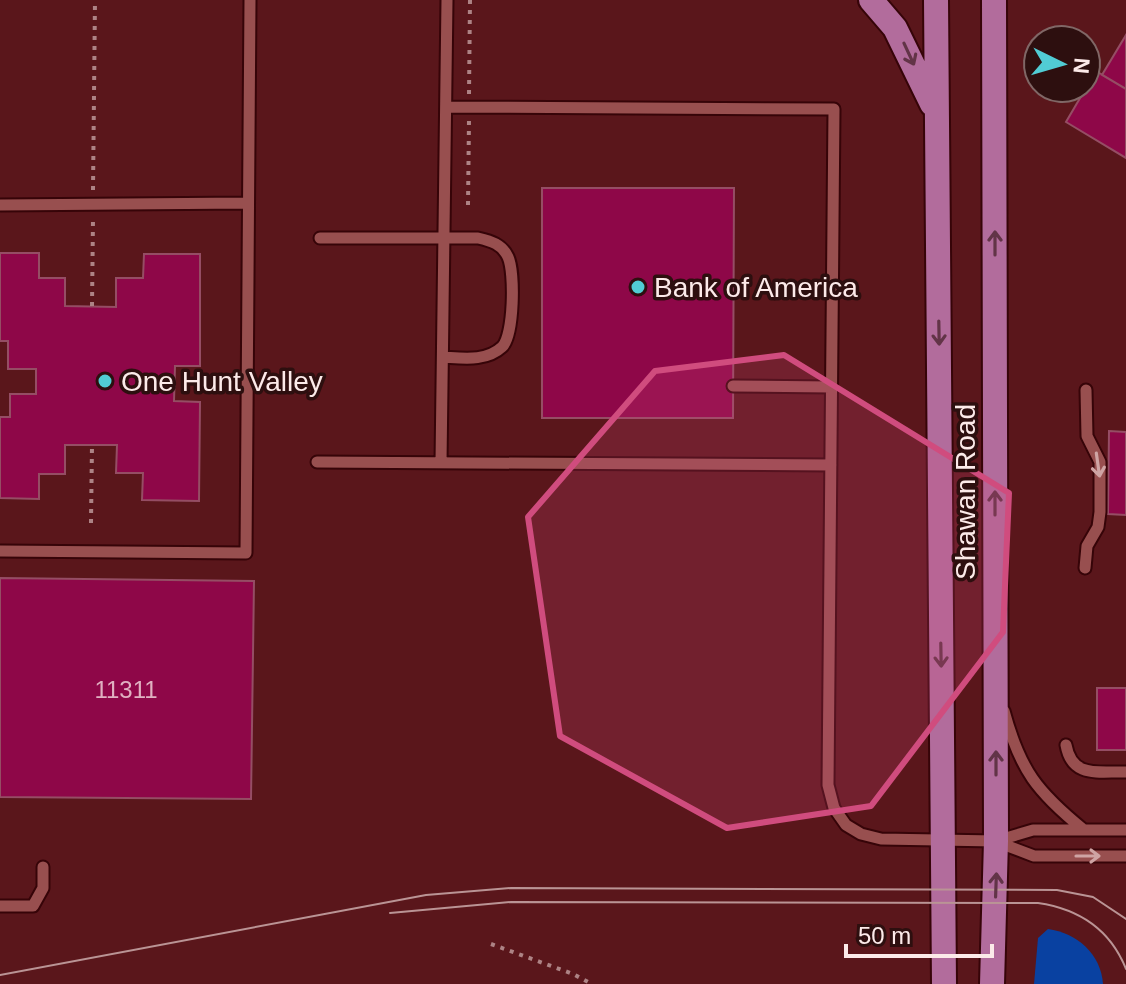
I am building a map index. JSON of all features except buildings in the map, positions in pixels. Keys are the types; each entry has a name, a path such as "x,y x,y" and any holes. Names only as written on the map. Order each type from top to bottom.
{"main road":[{"path":"871,0 900,36 936,115"},
{"name":"Shawan Road","path":"936,0 944,984"},
{"name":"Shawan Road","path":"992,984 996,841 994,0"}],"lane":[{"path":"0,551 246,553 250,0"},
{"path":"441,463 447,0"},
{"path":"446,107 834,109 828,785 834,808 846,825 861,834 881,839 996,841 1033,830 1126,830"},
{"path":"0,205 247,203"},
{"path":"320,238 478,238 495,242 508,255 512,269 510,332 505,345 493,353 474,358 443,357"},
{"path":"733,386 831,387"},
{"path":"1085,568 1087,546 1098,527 1100,512 1100,462 1087,436 1086,390"},
{"path":"317,462 831,465"},
{"path":"996,683 1022,764 1034,784 1084,830"},
{"path":"1066,745 1068,759 1086,771 1126,772"},
{"path":"996,841 1034,856 1126,856"},
{"path":"0,906 33,906 43,888 43,867"}],"path":[{"path":"92,306 95,0"},
{"path":"91,523 92,445"},
{"path":"491,944 592,984"}],"highlighted area":[{"path":"784,355 1009,493 1003,632 871,806 727,828 560,736 528,517 655,371"}],"water":[{"path":"1048,929 1069,935 1086,947 1098,963 1103,984 1034,984 1038,938"}],"tram line":[{"path":"0,975 426,895 511,888 1057,890 1093,897 1126,919"},
{"path":"390,913 511,902 1038,903 1067,910 1091,923 1111,943 1126,969"}],"place":[{"name":"Bank of America","path":"638,287"},
{"name":"One Hunt Valley","path":"105,381"}]}
